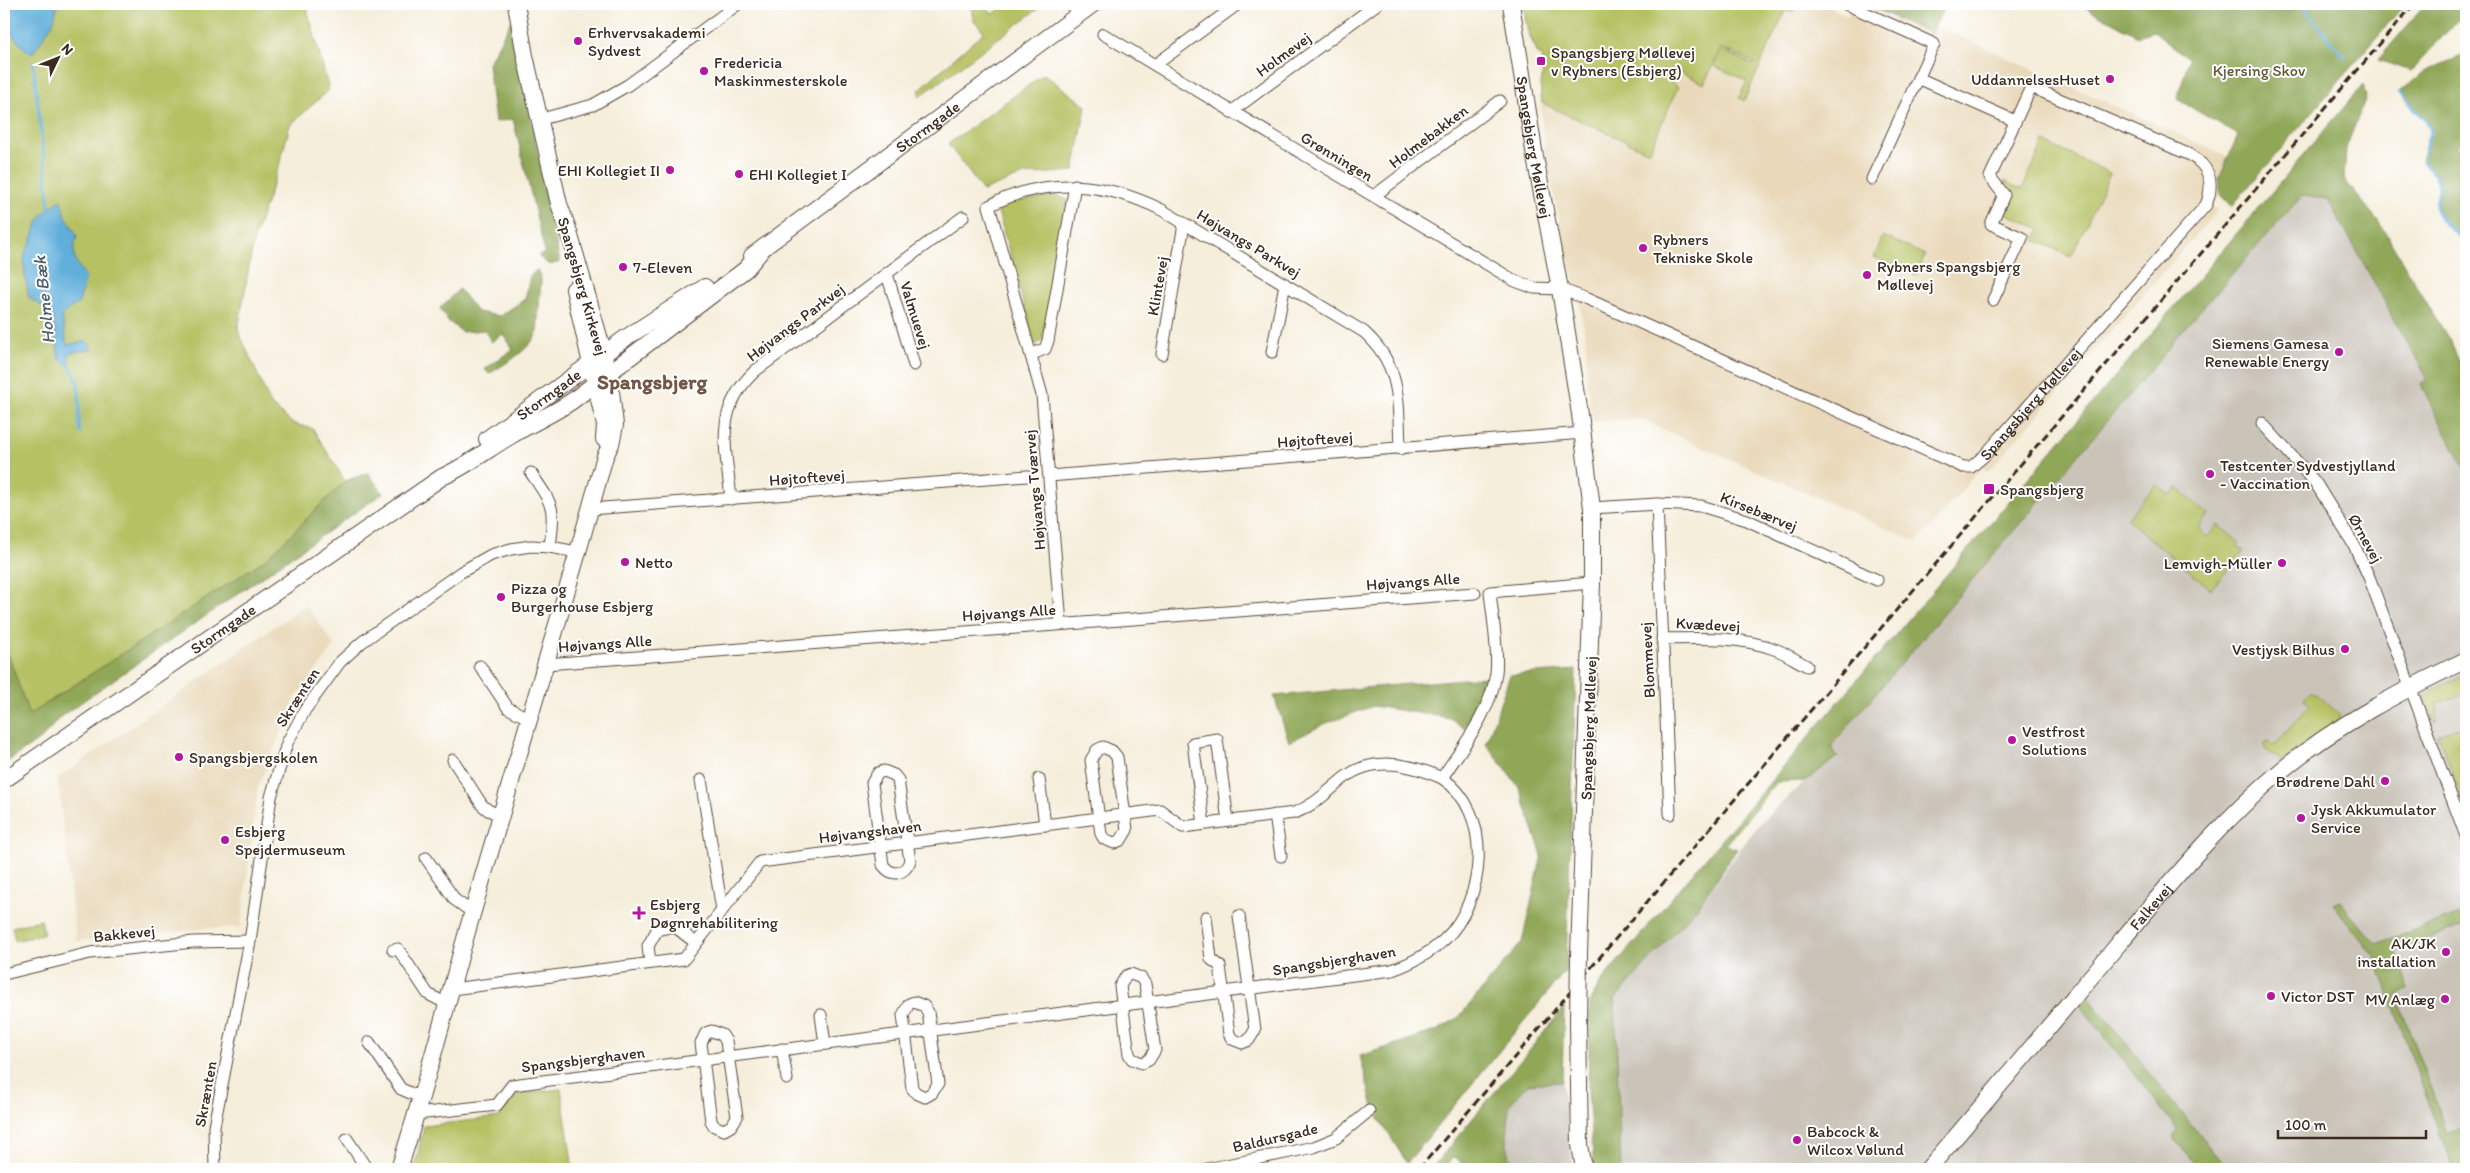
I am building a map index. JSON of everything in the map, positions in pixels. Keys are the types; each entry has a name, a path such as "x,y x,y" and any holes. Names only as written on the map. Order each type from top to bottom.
{"street":[{"name":"Spangsbjerg Kirkevej","path":"399,1169 419,1106 472,912 502,816 615,425 562,232 559,204 524,56 516,4"},
{"path":"538,120 592,105 628,85 738,4"},
{"name":"Stormgade","path":"4,780 442,477 460,469 512,435 549,416 655,317 694,295 739,263 761,252 1093,4"},
{"path":"1155,65 1238,4"},
{"name":"Holmevej","path":"1231,112 1377,4"},
{"name":"Spangsbjerg Møllevej","path":"1512,4 1534,157 1560,289 1583,433 1592,508 1592,583 1578,1023 1580,1145 1584,1169"},
{"path":"1846,4 1934,44 1872,179"},
{"name":"Grønningen","path":"1103,34 1515,281 1534,288 1560,289"},
{"path":"1918,78 2015,121"},
{"name":"Spangsbjerg Møllevej","path":"1560,289 1941,458 1963,467 1971,467 1984,456 2206,204 2211,192 2209,173 2200,161 2031,87 1990,177 2004,196 1991,224 2022,238 1993,300"},
{"name":"Holmebakken","path":"1374,196 1500,101"},
{"path":"1032,354 1045,349 1048,341 1075,185"},
{"name":"Højvangs Parkvej","path":"989,206 1010,195 1037,188 1075,185 1137,197 1184,224 1364,332 1384,353 1396,381 1400,449"},
{"name":"Højvangs Tværvej","path":"989,206 1042,395 1061,624"},
{"name":"Højvangs Parkvej","path":"731,499 726,424 732,399 742,383 755,371 964,217"},
{"name":"Klintevej","path":"1162,354 1184,224"},
{"name":"Stormgade","path":"442,477 454,463 600,369 746,269 761,252"},
{"name":"Valmuevej","path":"886,274 914,365"},
{"path":"1272,352 1285,284"},
{"name":"Ørnevej","path":"2262,423 2315,482 2354,545 2369,577 2466,836"},
{"name":"Højtoftevej","path":"1049,476 1583,433"},
{"path":"531,473 551,503 554,516 550,547"},
{"name":"Højtoftevej","path":"590,509 1027,476"},
{"name":"Kirsebærvej","path":"1592,508 1657,504 1701,506 1747,520 1877,580"},
{"name":"Blommevej","path":"1657,504 1670,814"},
{"name":"Skrænten","path":"215,1169 214,1126 250,941 270,797 286,743 322,684 340,662 362,642 461,572 491,555 511,549 531,546 577,552"},
{"path":"1442,778 1482,717 1491,696 1497,671 1490,592 1592,583"},
{"name":"Højvangs Alle","path":"546,664 1474,593"},
{"name":"Kvædevej","path":"1662,638 1723,638 1753,643 1777,650 1807,666"},
{"name":"Falkevej","path":"1928,1169 2215,832 2282,770 2322,741 2411,687 2466,660"},
{"path":"480,666 508,708 530,720"},
{"path":"1204,824 1193,743 1217,739 1228,821"},
{"path":"1102,747 1112,751 1116,757 1124,815 1125,835 1114,843 1104,839 1099,818 1091,760 1097,750 1102,747"},
{"path":"453,760 482,805 502,816"},
{"name":"Højvangshaven","path":"450,997 650,963 684,959 760,862 1160,810 1182,826 1294,813 1308,808 1346,777 1368,766 1392,763 1419,767 1442,778"},
{"path":"884,770 894,775 898,780 907,843 910,861 904,870 897,874 892,873 883,865 872,783 878,773 884,770"},
{"name":"Spangsbjerghaven","path":"419,1106 497,1105 512,1085 1392,970 1422,959 1446,939 1464,914 1475,881 1479,846 1475,823 1466,803 1450,784 1442,778"},
{"path":"1038,779 1045,825"},
{"path":"701,780 722,910"},
{"path":"1275,815 1281,856"},
{"path":"426,858 455,900 472,912"},
{"path":"1206,917 1211,959 1220,966 1229,1034 1232,1039 1242,1043 1249,1040 1255,1030 1239,916"},
{"path":"650,963 648,946 657,930 674,926 696,943"},
{"name":"Bakkevej","path":"4,974 90,953 194,942 250,941"},
{"path":"393,950 398,950 428,994 450,997"},
{"path":"1131,974 1141,978 1145,984 1155,1050 1149,1060 1142,1063 1132,1059 1129,1054 1122,1006 1120,986 1126,976 1131,974"},
{"path":"914,1002 924,1006 928,1012 938,1084 932,1094 925,1097 916,1093 912,1088 905,1033 903,1015 908,1004 914,1002"},
{"path":"821,1015 825,1044"},
{"path":"712,1031 722,1035 726,1041 737,1117 731,1126 724,1130 714,1126 711,1121 703,1060 702,1038 712,1031"},
{"path":"369,1042 400,1089 419,1106"},
{"path":"782,1049 787,1079"},
{"name":"Baldursgade","path":"1207,1169 1314,1147 1336,1138 1369,1111"},
{"path":"347,1139 367,1169"}],"shaded area":[{"name":"Rybners Spangsbjerg Møllevej","path":"1556,4 1829,4 1835,10 1847,16 1853,4 1893,21 1902,11 2243,163 2211,206 2217,211 1988,472 1982,467 1917,542 1640,419 1593,422 1587,385 1586,341 1576,283 1569,267 1544,148 1541,103 1551,107 1543,76 1542,56 1538,57 1528,34 1524,17 1557,12"},
{"path":"2302,196 2328,199 2427,378 2421,385 2466,471 2466,1169 1621,1169 1615,999 1697,907 1760,823 1805,781 1838,758 1831,746 2171,347 2172,342"},
{"name":"Spangsbjergskolen","path":"306,605 335,646 295,698 258,787 241,927 76,941 58,778"},
{"path":"1562,1081 1573,1169 1455,1169 1527,1083"}],"green space":[{"path":"4,4 306,4 329,90 290,125 279,166 254,238 238,330 271,405 292,423 313,429 345,481 266,559 29,715 4,642"},
{"path":"982,4 993,14 1005,6 1004,4 1037,4 1038,9 919,97 920,89 984,32 973,19 971,8"},
{"path":"1523,4 1796,4 1793,12 1785,11 1744,101 1739,98 1747,81 1714,66 1721,50 1754,65 1755,63 1721,48 1704,84 1677,70 1671,82 1678,87 1649,152 1542,103 1542,55 1538,54 1528,32"},
{"path":"1864,4 1946,4 1931,34"},
{"name":"Kjersing Skov","path":"2079,4 2405,4 2232,206 2221,196 2219,178 2238,135 2177,99 2189,59 2154,31 2138,36"},
{"path":"2426,4 2466,4 2466,11 2411,71 2378,60"},
{"path":"511,21 560,262 549,265 538,256 545,253 513,119 495,122 488,64"},
{"path":"2462,56 2466,57 2466,140 2456,146 2466,152 2466,243 2438,215 2436,207 2439,187 2437,179 2422,160 2431,130 2426,121 2400,92 2425,71"},
{"path":"1044,74 1086,106 1074,171 1023,175 983,191 948,144"},
{"path":"2363,85 2366,97 2346,148 2344,179 2378,221 2451,343 2466,377 2466,471 2421,385 2427,378 2328,199 2302,196 2172,342 2171,346 1831,746 1838,757 1805,781 1777,782 1725,845 1737,849 1697,907 1615,999 1621,1169 1594,1169 1588,1092 1590,1002 1602,980"},
{"path":"2044,142 2110,173 2071,257 2035,240 2040,229 2005,213 2013,196 2004,181 2022,189"},
{"path":"1055,195 1068,200 1042,341 1035,345 998,211 1009,203"},
{"path":"1883,236 1925,255 1916,276 1874,257"},
{"path":"537,270 541,280 537,334 522,352 489,374 485,369 513,349 503,334 491,342 485,330 462,332 448,321 440,308 459,289 477,312 500,316 525,299 530,276"},
{"path":"368,473 383,493 60,717 43,737 4,764 4,642 29,715 266,559 345,481"},
{"path":"2157,484 2170,495 2177,488 2209,515 2198,528 2207,537 2218,525 2240,543 2237,546 2244,551 2211,589 2127,519"},
{"path":"1576,670 1566,970 1407,1163 1374,1111 1360,1056 1438,1030 1459,1017 1522,942 1542,855 1519,787 1486,744 1510,675"},
{"path":"2466,675 2466,693 2436,704 2437,721 2434,722 2425,697 2432,690"},
{"path":"1486,677 1481,700 1464,728 1450,718 1373,706 1324,724 1289,742 1274,696"},
{"path":"2313,692 2339,714 2339,720 2282,761 2265,749 2264,744 2268,741 2274,746 2310,705 2304,699 2309,693"},
{"path":"2458,727 2466,750 2466,797 2462,798 2438,735"},
{"path":"2340,901 2376,944 2466,912 2466,925 2396,950 2409,990 2396,995 2447,1133 2466,1128 2466,1169 2453,1169 2375,957 2333,904"},
{"path":"41,920 44,934 15,941 12,927"},
{"path":"2088,996 2227,1169 2199,1169 2173,1137 2177,1129 2080,1005"},
{"path":"1564,1008 1562,1082 1528,1084 1509,1105 1507,1145 1513,1169 1467,1169 1455,1157 1443,1169 1431,1169"},
{"path":"561,1089 573,1169 414,1169 424,1126 499,1117 517,1094"}],"water":[{"path":"4,4 58,4 53,23 32,54 11,33 4,12"},
{"path":"61,200 64,212 77,236 74,249 75,258 86,277 79,303 62,316 67,345 86,341 93,349 69,353 70,367 59,359 53,317 48,310 29,298 24,268 26,251 40,219 46,211"}],"waterway":[{"path":"2301,4 2345,58"},
{"name":"Holme Bæk","path":"33,62 47,185"},
{"path":"2400,92 2426,121 2431,130 2422,160 2437,179 2439,187 2436,207 2438,215 2466,243"},
{"name":"Holme Bæk","path":"48,189 49,210"},
{"name":"Holme Bæk","path":"68,364 74,372 79,389 80,432"}],"railway":[{"path":"1419,1169 2414,4"}],"place":[{"name":"Erhvervsakademi Sydvest","path":"578,41"},
{"name":"Spangsbjerg Møllevej v Rybners (Esbjerg)","path":"1541,61"},
{"name":"Fredericia Maskinmesterskole","path":"704,71"},
{"name":"UddannelsesHuset","path":"2110,79"},
{"name":"EHI Kollegiet II","path":"670,170"},
{"name":"EHI Kollegiet I","path":"739,174"},
{"name":"Rybners Tekniske Skole","path":"1643,248"},
{"name":"7-Eleven","path":"623,267"},
{"name":"Rybners Spangsbjerg Møllevej","path":"1867,275"},
{"name":"Siemens Gamesa Renewable Energy","path":"2339,352"},
{"name":"Testcenter Sydvestjylland - Vaccination","path":"2210,474"},
{"name":"Spangsbjerg","path":"1989,489"},
{"name":"Netto","path":"625,562"},
{"name":"Lemvigh-Müller","path":"2282,563"},
{"name":"Pizza og Burgerhouse Esbjerg","path":"501,597"},
{"name":"Vestjysk Bilhus","path":"2345,649"},
{"name":"Vestfrost Solutions","path":"2012,740"},
{"name":"Spangsbjergskolen","path":"179,757"},
{"name":"Brødrene Dahl","path":"2385,781"},
{"name":"Jysk Akkumulator Service","path":"2301,818"},
{"name":"Esbjerg Spejdermuseum","path":"225,840"},
{"name":"Esbjerg Døgnrehabilitering","path":"639,913"},
{"name":"AK/JK installation","path":"2446,952"},
{"name":"Victor DST","path":"2271,996"},
{"name":"MV Anlæg","path":"2445,999"},
{"name":"Babcock & Wilcox Vølund","path":"1797,1140"}],"district":[{"name":"Spangsbjerg","path":"652,382"}]}
